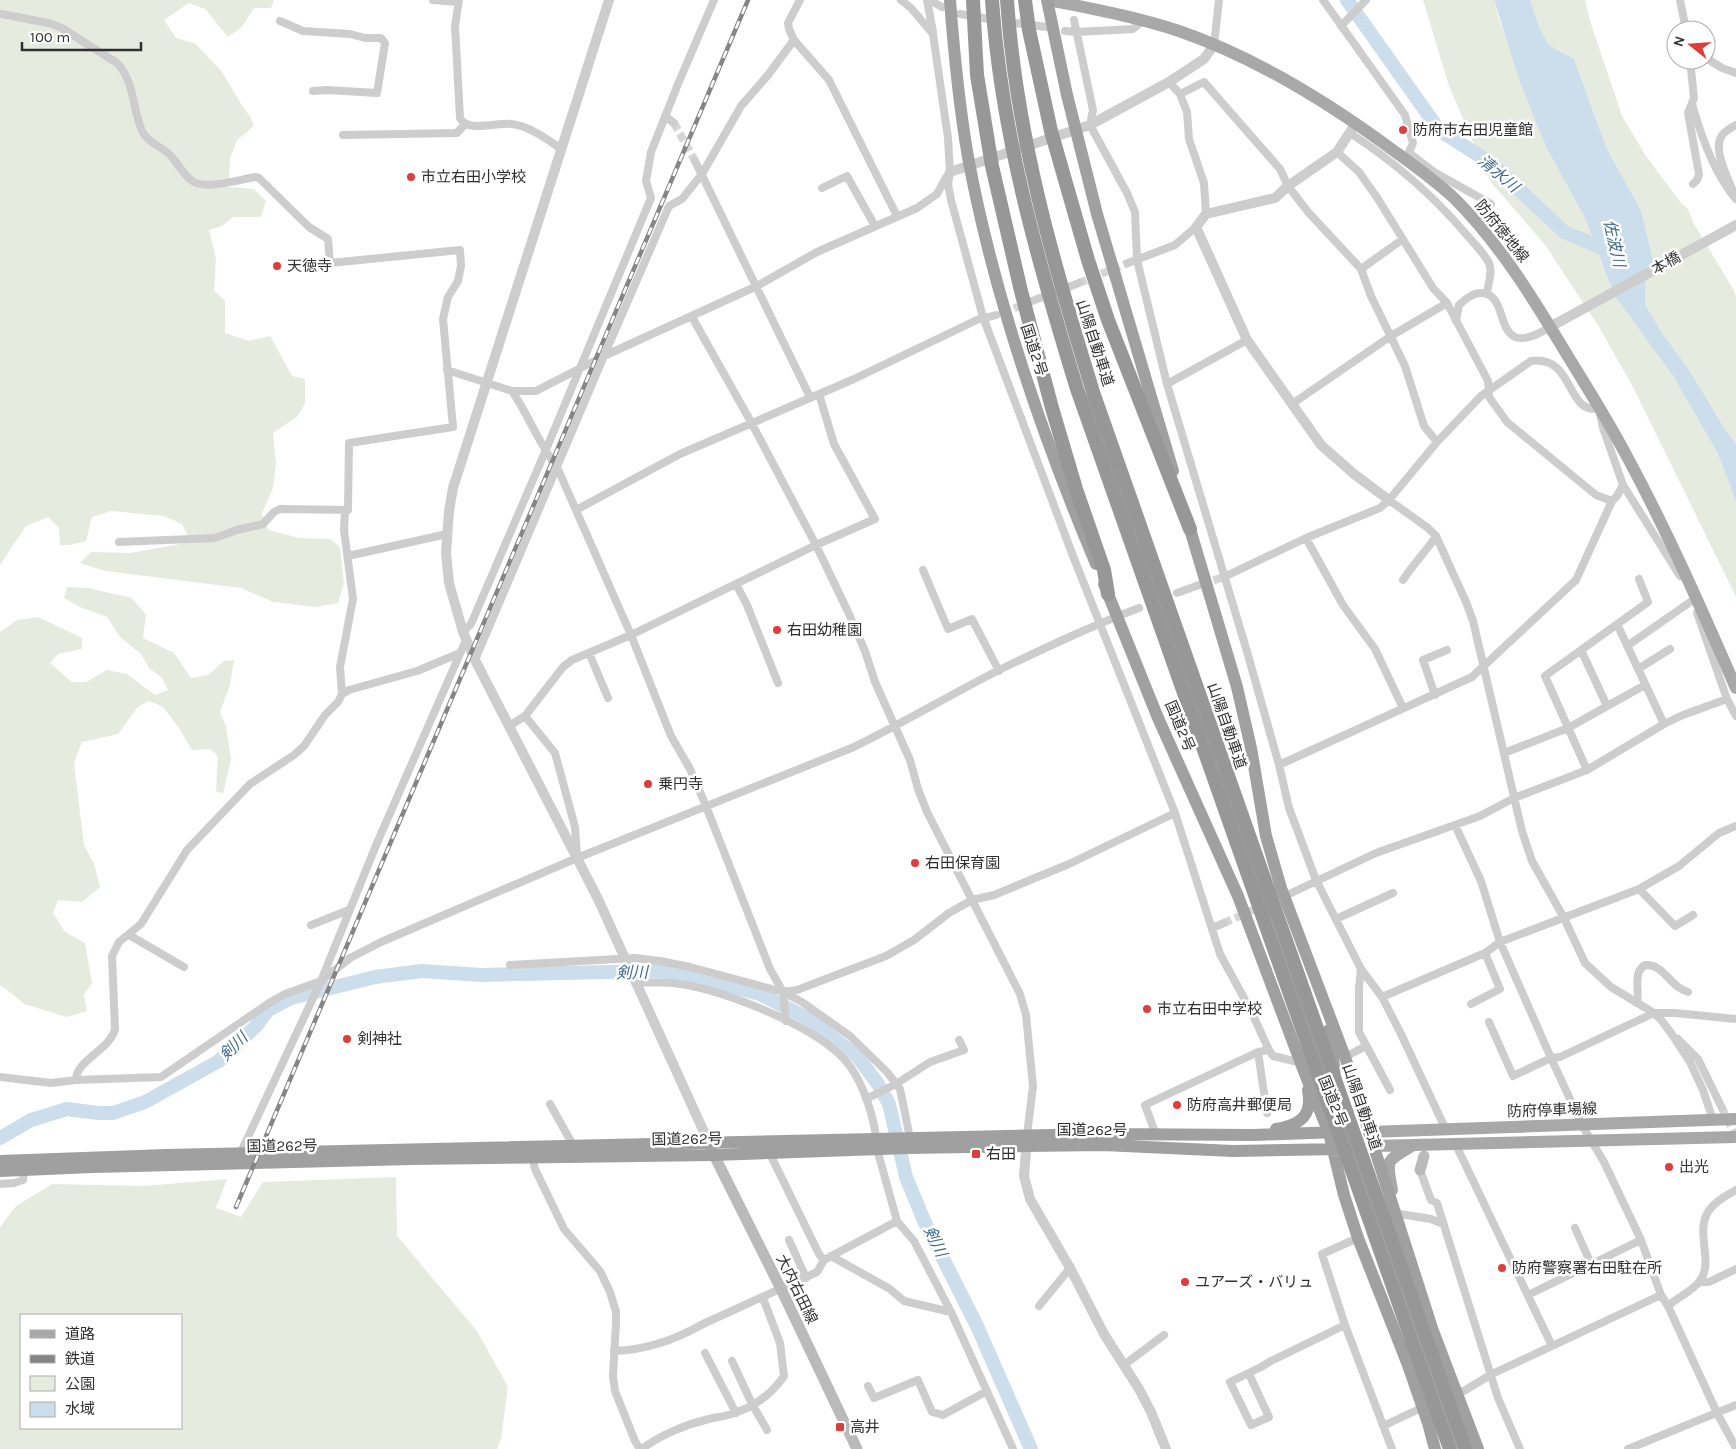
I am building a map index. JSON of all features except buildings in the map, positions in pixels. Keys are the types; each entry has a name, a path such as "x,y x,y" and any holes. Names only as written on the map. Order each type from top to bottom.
{"highway":[{"path":"973,0 967,16 992,166 1021,291 1052,408 1076,489 1104,570 1108,594"},
{"name":"山陽自動車道","path":"992,0 994,24 1018,141 1034,185 1064,298 1221,779 1450,1449"},
{"name":"山陽自動車道","path":"1007,0 1025,206 1050,302 1077,389 1108,482 1221,779 1465,1449"},
{"path":"1025,0 1029,30 1051,131 1078,230 1108,320 1190,530"},
{"name":"国道2号","path":"1048,0 1077,137 1097,214 1237,687 1251,748 1269,845 1281,888 1345,1057 1433,1331 1478,1449"},
{"name":"国道2号","path":"946,4 969,158 991,261 1013,339 1066,490 1158,718 1238,896 1328,1132 1344,1195 1358,1238 1408,1365 1435,1449"},
{"path":"1311,1150 1328,1132 1336,1103 1335,1063 1324,1001"},
{"path":"1254,1135 1266,1130 1286,1127 1300,1122 1306,1114 1309,1097 1303,1068"},
{"name":"国道262号","path":"0,1161 240,1154 531,1152 770,1154 908,1142 1027,1141 1156,1134 1254,1135 1369,1132"},
{"name":"国道262号","path":"1027,1141 1233,1151 1334,1150 1373,1146"},
{"name":"国道262号","path":"0,1171 93,1166 531,1152 573,1145 709,1143 879,1144"}],"main road":[{"name":"防府徳地線","path":"1048,0 1144,20 1214,45 1317,99 1353,128 1408,156 1454,198 1476,222 1514,271 1599,408 1637,476 1736,688"},
{"name":"防府停車場線","path":"1369,1132 1736,1119"},
{"path":"1373,1146 1420,1149 1456,1145 1736,1137"},
{"name":"大内右田線","path":"709,1143 857,1449"},
{"path":"1420,1149 1420,1170"},
{"path":"1393,1207 1388,1168 1391,1158 1420,1149"}],"street":[{"path":"433,0 459,1 454,26 460,118 464,124 475,126 512,124 526,128 561,148"},
{"path":"609,0 454,488 449,512 446,553 449,583 465,636 475,660 577,858 709,1143"},
{"path":"240,1154 321,981 349,910 460,653 465,636 545,452 651,198 646,180 651,152 714,0"},
{"path":"800,0 788,23 789,29 794,40 829,80 897,216"},
{"path":"901,0 911,8 933,34"},
{"path":"946,4 928,0 948,138 950,172 948,184 983,317 1020,418 1175,813 1220,954 1251,1011 1268,1050 1273,1056 1303,1068"},
{"path":"447,370 512,391 536,391 604,356 757,286 817,252 917,208 937,194 950,172 1090,125 1169,82 1204,60 1214,45 1219,0"},
{"path":"1323,0 1405,115 1412,143 1408,156 1491,204"},
{"path":"1341,26 1366,0"},
{"path":"1680,0 1684,20"},
{"path":"2,14 48,23 60,28 117,63 125,71 133,91 142,130 146,138 173,157 192,181 213,185 255,177 259,178 310,227 328,239 330,263 460,250 461,266 458,282 448,297 443,319 453,427 349,443 348,510 345,510 344,530 353,599 340,667 342,694"},
{"path":"967,16 1047,28"},
{"path":"1074,20 1093,110 1090,125 1127,193 1135,212 1136,260 1167,384 1279,765 1288,808 1316,880 1361,969 1382,997 1446,1130"},
{"path":"1065,31 1132,29 1144,20"},
{"path":"280,21 303,31 381,38 385,43 377,93 313,91"},
{"path":"475,660 669,206 682,199 702,174 741,106 768,75 794,40"},
{"path":"1716,64 1736,74"},
{"path":"1691,70 1694,98 1688,112 1699,174 1693,184"},
{"path":"1169,82 1180,94 1187,112 1189,140 1204,183 1206,214"},
{"path":"1180,94 1204,82 1280,169 1288,186 1327,233 1361,269 1405,366 1424,426 1437,442"},
{"path":"1692,104 1709,152 1724,186 1736,199"},
{"path":"665,116 674,122"},
{"path":"343,135 457,133 464,124"},
{"path":"1736,125 1721,135 1719,153 1736,199"},
{"path":"1128,263 1175,245 1196,227 1206,214 1275,198 1288,186 1338,152 1353,128 1446,211 1474,242 1489,264 1491,271 1487,293"},
{"path":"1338,152 1359,172 1378,198 1433,288 1447,303 1488,381 1490,388 1489,397 1507,422 1596,495 1612,501"},
{"path":"694,161 810,397"},
{"path":"822,188 847,176 875,226"},
{"name":"本橋","path":"1550,327 1736,225"},
{"path":"1196,227 1247,340 1320,445 1354,474 1428,528 1436,536 1473,621 1522,832 1532,861 1564,918 1586,964 1611,987 1654,1014 1671,1033 1690,1062 1703,1090 1713,1120"},
{"path":"1361,269 1403,239"},
{"path":"1032,301 1079,283"},
{"path":"1456,321 1459,305 1479,293 1487,293 1494,297 1507,330 1512,335 1521,338 1529,337 1539,334 1550,327"},
{"path":"1292,404 1391,336 1447,303"},
{"path":"576,510 680,454 862,375 983,317 996,315"},
{"path":"692,317 751,422 816,545 865,651 875,682 910,760 927,812 1020,994 1026,1015 1033,1086 1024,1176 1028,1194 1070,1268 1104,1334 1147,1404 1166,1449"},
{"path":"1167,384 1247,340"},
{"path":"1224,577 1306,538 1380,508 1389,500 1437,442 1490,388 1530,361 1545,360 1558,368 1582,405 1592,410 1599,408 1603,428 1623,485 1694,600 1697,614 1727,700 1736,716"},
{"path":"512,391 521,404 545,452 558,468 631,634 671,736 690,769 770,969 783,996 786,1019"},
{"path":"509,726 526,716 563,667 572,660 631,634 816,545 875,520 834,444 819,394"},
{"path":"1279,765 1435,695 1472,677 1485,667 1576,580 1612,501 1623,485"},
{"path":"119,542 214,538 263,524 274,512 280,509 345,510"},
{"path":"348,556 447,534"},
{"path":"1403,580 1436,536"},
{"path":"1306,538 1342,606 1375,649 1403,708"},
{"path":"923,570 948,629 972,619 999,671"},
{"path":"1587,770 1545,676 1648,602 1639,579"},
{"path":"736,584 747,605 778,683"},
{"path":"1177,593 1199,585"},
{"path":"1627,646 1694,600"},
{"path":"0,1077 51,1083 76,1080 161,1077 269,1003 285,994 321,981 350,958 381,942 577,858 838,754 896,727 999,671 1100,623 1139,608"},
{"path":"1617,624 1664,724"},
{"path":"1638,669 1670,649"},
{"path":"1435,695 1423,660 1447,650"},
{"path":"1581,650 1607,706"},
{"path":"76,1080 76,1075 81,1067 107,1044 113,1036 115,1028 112,956 119,942 141,924 187,850 250,784 304,746 342,694 348,690 417,671 460,653"},
{"path":"589,653 608,698"},
{"path":"1504,753 1568,728 1645,685"},
{"path":"1286,895 1376,853 1480,816 1514,798 1587,770 1664,724 1683,715 1727,700"},
{"path":"526,716 555,753 575,827 577,858"},
{"path":"783,996 886,956 914,940 949,914 972,900 994,895 1069,864 1175,813"},
{"path":"1456,825 1481,881 1500,942 1551,1058 1582,1125 1604,1162 1641,1240 1661,1295 1668,1306 1717,1413 1736,1448"},
{"path":"1382,997 1485,953 1500,942 1639,889 1679,866 1719,833 1736,826"},
{"path":"1639,889 1675,926 1693,915"},
{"path":"1336,919 1393,893"},
{"path":"311,926 349,910"},
{"path":"1212,928 1224,923"},
{"path":"129,935 184,967"},
{"path":"1471,1004 1500,989 1485,953"},
{"path":"510,965 660,961 682,965 802,1002 850,1036 900,1089 905,1107 908,1142"},
{"path":"1637,1003 1639,995 1637,980 1639,972 1645,965 1651,965 1662,970 1674,986 1688,992"},
{"path":"1361,969 1359,1032 1390,1090"},
{"path":"635,981 673,983 698,987 727,996 786,1019 841,1055 856,1076 866,1098 898,1221 914,1241 951,1312 1013,1449"},
{"path":"1489,1022 1513,1076 1551,1058 1560,1057 1654,1014 1675,1013 1736,1019"},
{"path":"1671,1033 1698,1058 1722,1108"},
{"path":"866,1098 896,1084 930,1062 964,1050 959,1040"},
{"path":"1345,1057 1366,1046"},
{"path":"1156,1134 1145,1105 1258,1052 1268,1050"},
{"path":"1258,1052 1268,1113"},
{"path":"550,1104 573,1145"},
{"path":"1456,1145 1552,1346"},
{"path":"531,1152 535,1169 564,1229 600,1271 610,1292 616,1312 613,1376 615,1391 628,1425 641,1449 668,1434 696,1423 736,1413 759,1402 774,1390 784,1376 780,1343 762,1298"},
{"path":"770,1154 819,1254 890,1290 904,1301 951,1312"},
{"path":"0,1184 14,1184 23,1180 24,1170"},
{"path":"1420,1170 1431,1200 1437,1203 1498,1398 1520,1449"},
{"path":"1668,1306 1699,1282 1705,1266 1703,1232 1706,1214 1712,1206 1736,1190"},
{"path":"1393,1207 1431,1218 1442,1224"},
{"path":"614,1351 632,1350 685,1334 702,1324 806,1278 817,1272 828,1258 898,1221"},
{"path":"1575,1228 1592,1264"},
{"path":"1358,1238 1322,1254 1345,1325 1392,1449"},
{"path":"789,1240 806,1278"},
{"path":"1528,1295 1641,1240"},
{"path":"1039,1306 1070,1268"},
{"path":"1699,1282 1709,1282 1736,1269"},
{"path":"1462,1392 1492,1374 1661,1295"},
{"path":"1249,1374 1269,1416 1251,1425 1230,1382 1345,1325"},
{"path":"1124,1365 1164,1335"},
{"path":"705,1353 736,1413"},
{"path":"732,1361 752,1404 767,1430"},
{"path":"868,1386 874,1398 918,1380 932,1412 942,1415 987,1391"},
{"path":"1628,1449 1736,1405"},
{"path":"1384,1426 1416,1410"}],"green space":[{"path":"0,0 274,0 271,8 254,8 242,27 228,37 205,9 189,3 164,20 176,38 196,44 222,72 254,126 237,140 230,158 229,187 254,189 266,201 261,217 233,217 222,226 209,230 216,259 214,290 225,301 225,333 249,341 270,336 292,376 305,379 305,403 298,416 273,433 276,463 273,488 262,513 268,530 299,538 330,539 340,547 344,583 338,603 316,607 273,602 241,588 105,571 80,563 91,552 130,553 191,542 182,524 164,516 111,511 92,517 86,541 70,545 60,545 59,528 48,517 26,526 0,565"},
{"path":"1423,0 1494,0 1498,16 1546,147 1586,220 1614,295 1673,376 1718,454 1736,502 1736,597 1634,389 1599,327 1546,246 1490,181 1449,86"},
{"path":"1530,0 1585,0 1590,21 1622,116 1646,156 1681,203 1688,209 1694,224 1733,289 1736,296 1736,444 1724,429 1688,368 1662,333 1645,304 1645,283 1653,260 1641,210 1607,149 1574,59 1549,45 1540,29"},
{"path":"67,587 88,588 132,598 146,615 143,638 174,653 191,678 208,675 224,661 234,660 230,685 220,712 226,726 231,759 223,794 216,791 218,757 211,749 192,750 179,728 163,707 149,701 138,707 118,734 82,742 74,763 84,845 94,864 100,887 82,902 58,900 53,913 65,932 85,943 92,983 84,995 87,1011 67,1017 24,1004 0,986 0,632 17,620 38,617 82,638 82,649 58,654 50,663 72,682 86,682 107,670 127,674 155,695 168,690 162,678 149,668 141,654 120,637 107,617 80,607 64,598"},
{"path":"396,1177 397,1236 477,1331 508,1387 501,1439 497,1449 0,1449 0,1227 16,1206 52,1184 144,1186 227,1179 216,1208 241,1217 263,1182"}],"water":[{"name":"佐波川","path":"1494,0 1530,0 1540,29 1549,45 1574,59 1607,149 1641,210 1653,260 1645,283 1645,304 1662,333 1688,368 1724,428 1736,444 1736,502 1718,454 1673,376 1614,295 1586,220 1546,147 1519,79"}],"waterway":[{"name":"清水川","path":"1347,0 1439,130 1491,163 1564,232 1612,252"},
{"name":"剣川","path":"0,1138 31,1120 67,1109 113,1113 145,1102 219,1061 256,1026 268,1010 291,998 375,977 422,971 481,975 653,971 681,973 760,994 807,1018 857,1056 878,1084 889,1104 906,1177 925,1223 977,1326 1031,1449"}],"tunnel":[{"path":"674,123 695,161"},
{"path":"1079,283 1128,263"},
{"path":"1003,313 1027,303"},
{"path":"1202,584 1224,577"},
{"path":"1224,923 1262,906"},
{"path":"1722,1108 1736,1138"}],"railway":[{"path":"236,1207 748,0"}],"place":[{"name":"防府市右田児童館","path":"1403,130"},
{"name":"市立右田小学校","path":"411,177"},
{"name":"天徳寺","path":"277,266"},
{"name":"右田幼稚園","path":"777,630"},
{"name":"乗円寺","path":"648,784"},
{"name":"右田保育園","path":"915,863"},
{"name":"市立右田中学校","path":"1147,1009"},
{"name":"剣神社","path":"347,1039"},
{"name":"防府高井郵便局","path":"1177,1105"},
{"name":"右田","path":"976,1154"},
{"name":"出光","path":"1669,1167"},
{"name":"防府警察署右田駐在所","path":"1502,1268"},
{"name":"ユアーズ・バリュ","path":"1185,1282"},
{"name":"高井","path":"840,1427"}]}
